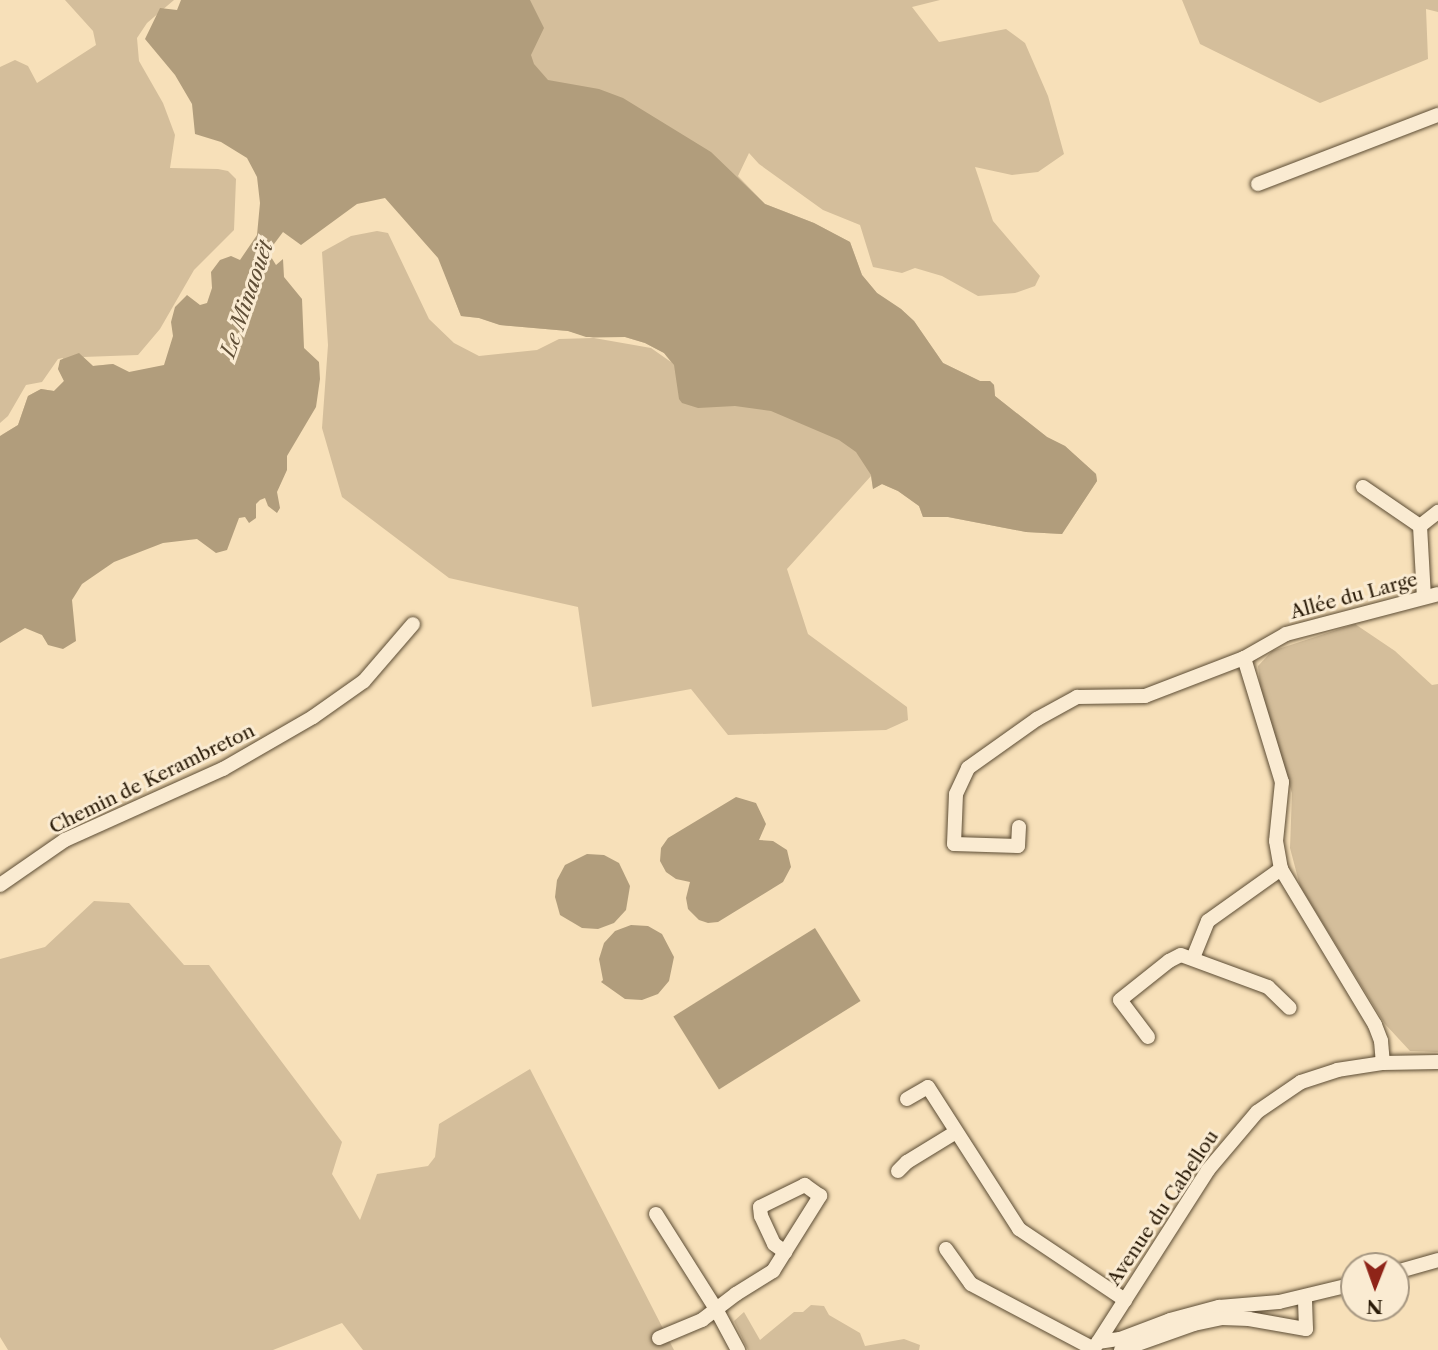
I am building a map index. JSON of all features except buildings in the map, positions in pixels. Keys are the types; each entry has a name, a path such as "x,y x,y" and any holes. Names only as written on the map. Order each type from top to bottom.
{"street":[{"path":"1258,184 1438,115"},
{"path":"1363,487 1420,526 1431,595"},
{"path":"1420,526 1438,513"},
{"name":"Allée du Large","path":"1019,827 1018,846 954,844 956,794 968,768 1037,719 1077,696 1145,696 1244,658 1286,634 1431,595"},
{"name":"Chemin de Kerambreton","path":"0,885 65,840 223,769 313,717 364,681 413,624"},
{"path":"1244,658 1282,782 1276,841 1281,869 1376,1025 1383,1063"},
{"path":"1193,958 1208,921 1281,869"},
{"path":"1147,1037 1120,1000 1169,961 1181,956 1193,958 1268,987 1290,1008"},
{"name":"Avenue du Cabellou","path":"1095,1347 1208,1170 1257,1112 1301,1082 1337,1070 1383,1063 1438,1062"},
{"path":"907,1099 928,1087 1009,1218 1019,1229 1125,1300"},
{"path":"898,1171 907,1162 956,1132"},
{"path":"659,1338 702,1320 773,1271 785,1252 820,1196 805,1185 760,1206 761,1216 774,1244 785,1252"},
{"path":"656,1214 716,1309 737,1350"},
{"path":"946,1249 971,1284 1095,1347 1119,1350 1194,1324 1222,1318 1249,1319 1306,1329 1305,1297"},
{"path":"1410,1268 1438,1260"},
{"path":"1095,1347 1161,1323 1219,1307 1305,1297 1340,1288"}],"shaded area":[{"path":"65,0 174,0 147,23 137,38 139,61 163,103 175,135 170,168 218,169 228,171 236,179 234,230 194,270 160,329 138,355 83,357 93,366 113,364 129,372 0,436 18,425 28,396 41,389 54,391 64,381 58,369 63,358 58,359 42,382 26,385 8,416 0,423 0,67 15,60 28,66 37,83 96,45 93,31"},
{"path":"462,0 940,0 912,7 939,42 1006,29 1025,43 1048,96 1064,154 1038,172 1012,175 975,167 993,221 1040,276 1035,286 1015,293 978,296 942,276 915,268 902,273 873,267 860,225 823,210 759,164 749,153 738,176 765,204 814,223 850,242 862,275 877,293 914,321 943,363 980,381 990,381 994,385 995,396 1047,437 1065,446 1096,474 1097,481 1062,534 1026,532 948,517 923,517 919,506 898,491 882,484 873,489 871,476 787,569 808,634 907,707 908,720 886,730 728,735 691,689 592,707 578,607 449,578 342,497 322,428 328,345 322,252 351,236 377,231 388,233 429,319 454,343 479,356 537,350 559,339 593,338 568,331 500,325 461,316 439,258 386,198","holes":["625,337 664,353 671,362 651,348 594,338"]},
{"path":"1182,0 1438,0 1438,12 1426,9 1428,59 1320,103 1200,44"},
{"path":"1355,624 1395,651 1432,685 1438,684 1438,1052 1410,1051 1385,1024 1300,886 1290,848 1292,793 1261,694 1258,666 1272,651"},
{"path":"94,901 129,903 184,965 209,965 342,1142 332,1174 360,1220 377,1174 428,1166 435,1157 439,1124 530,1069 674,1350 363,1350 342,1323 273,1350 8,1350 0,1337 0,959 45,947"},
{"path":"811,1305 824,1306 829,1315 860,1333 865,1346 904,1339 920,1345 919,1350 748,1350 734,1321 744,1312 760,1340 794,1312 803,1312"}],"water":[{"name":"Le Minaouët","path":"181,0 530,0 544,28 531,55 534,64 548,80 599,89 623,98 711,152 765,204 814,223 850,242 862,275 877,293 914,321 943,363 980,381 990,381 994,385 995,396 1047,437 1065,446 1096,474 1097,481 1062,534 1026,532 948,517 923,517 919,506 898,491 882,484 873,489 871,475 856,452 839,440 771,411 735,406 698,408 682,403 679,399 674,365 664,353 645,343 625,337 586,337 568,331 500,325 461,316 438,258 385,198 357,204 301,245 283,232 268,252 276,265 283,259 284,277 302,299 304,348 319,362 320,379 316,407 287,456 287,470 277,492 280,508 277,513 268,506 265,498 260,500 256,504 256,518 249,523 245,517 239,518 227,550 216,553 197,539 163,543 114,562 82,584 72,600 76,641 63,649 48,645 42,635 25,628 0,643 0,436 18,425 28,396 41,389 54,391 64,381 58,369 60,360 79,353 93,366 113,364 129,372 164,365 173,336 171,322 175,307 187,295 200,305 207,303 212,288 211,272 220,260 231,256 240,260 257,235 260,203 257,177 247,158 221,142 195,134 192,104 175,75 145,39 160,8 177,10"},
{"path":"736,797 756,803 766,824 759,840 773,841 787,850 791,867 783,882 718,922 708,923 699,920 688,909 686,898 690,882 676,879 666,872 660,861 661,848 668,838"},
{"path":"587,854 604,855 619,863 630,886 626,910 614,923 598,929 582,928 560,915 555,897 557,880 565,865"},
{"path":"631,925 648,926 662,934 674,957 669,981 658,994 642,1000 625,999 601,982 603,980 599,959 604,943 615,931"},
{"path":"815,928 861,1001 719,1089 673,1016"}]}
